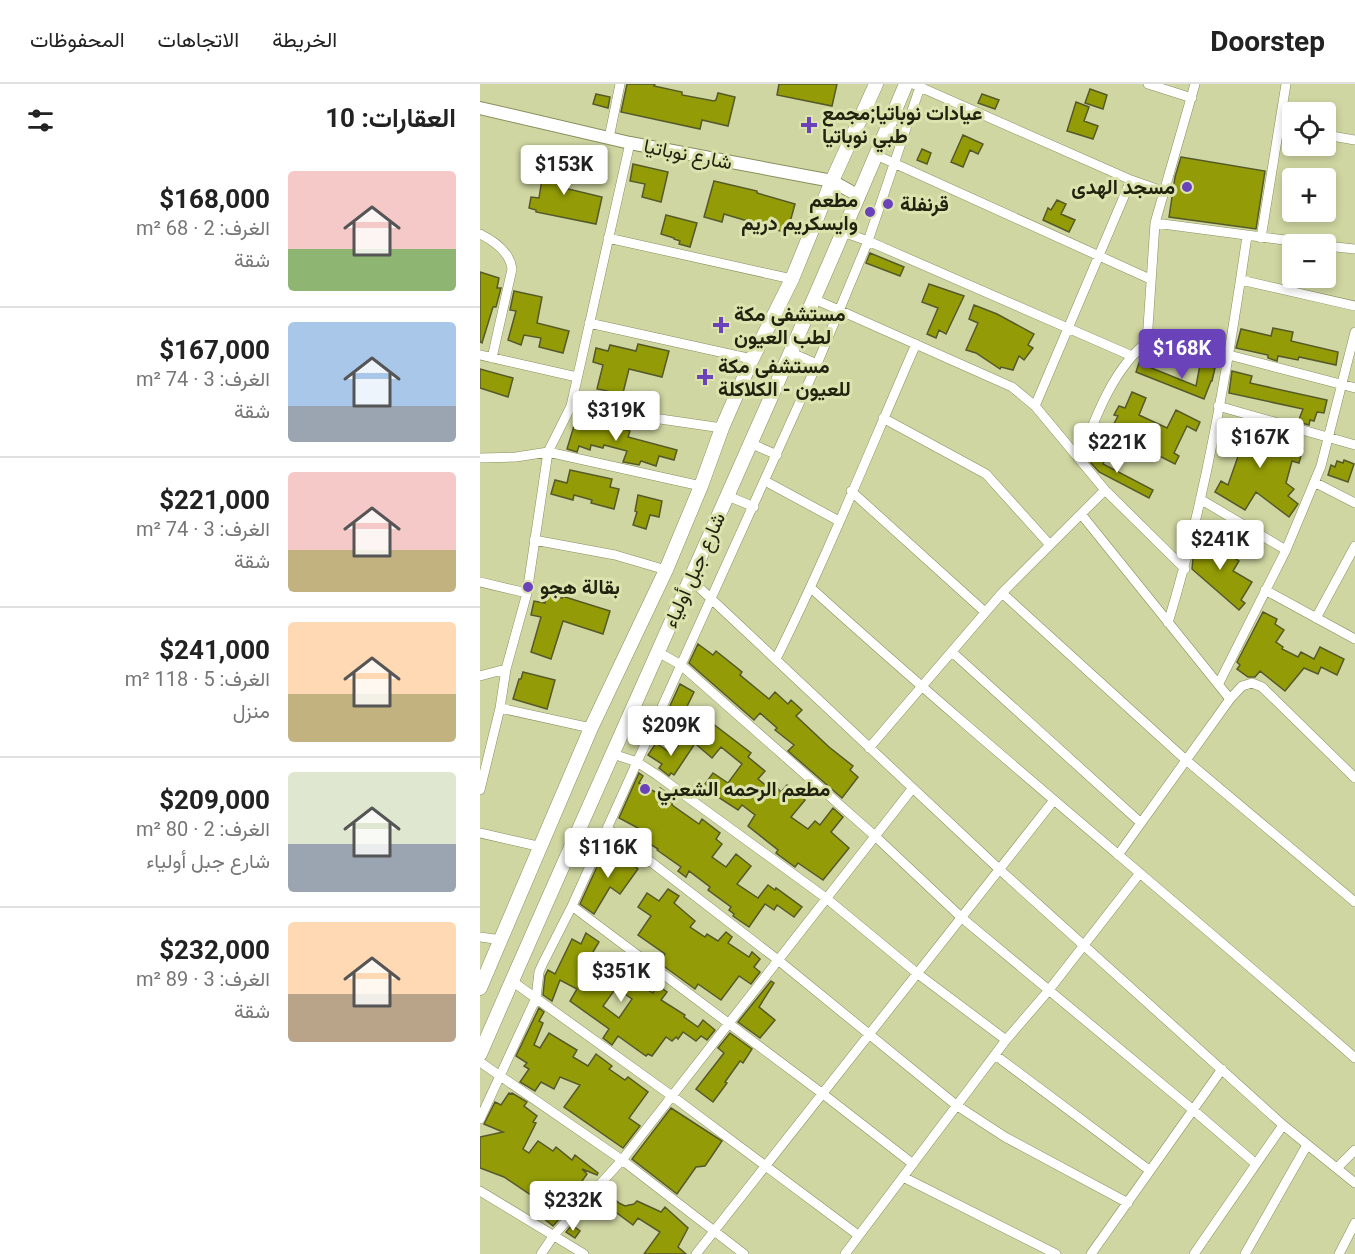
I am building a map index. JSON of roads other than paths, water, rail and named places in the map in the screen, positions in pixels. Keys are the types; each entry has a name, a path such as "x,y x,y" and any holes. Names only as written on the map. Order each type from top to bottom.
{"main road":[{"name":"شارع جبل أولياء","path":"480,988 591,728 666,570 752,359 792,279 832,181 876,84"},
{"name":"شارع جبل أولياء","path":"480,1054 728,496 906,84"}],"street":[{"path":"609,138 620,84"},
{"path":"1148,84 1192,98"},
{"path":"1079,459 1097,416 1132,356 1147,342 1155,224 1195,84"},
{"path":"1261,238 1286,84"},
{"path":"480,1119 536,998 539,972 572,906 754,507 840,310 868,241 895,164 918,85 1131,180 1165,192"},
{"name":"شارع نوباتيا","path":"480,108 630,143 832,181 859,196"},
{"path":"1336,137 1355,140"},
{"path":"480,790 500,708 506,669 527,593 548,452 571,406 630,143"},
{"path":"876,155 1150,279"},
{"path":"1035,406 1131,180"},
{"path":"1155,224 1282,240"},
{"path":"843,232 1069,327 1132,356"},
{"path":"480,234 499,246 512,264 492,358"},
{"path":"1168,623 1185,569 1200,499 1229,355 1247,236"},
{"path":"608,238 792,279"},
{"path":"1336,247 1355,249"},
{"path":"1241,280 1355,306"},
{"path":"814,299 1012,387 1035,406 1106,490 1185,569"},
{"path":"589,323 752,359"},
{"path":"1219,683 1286,550 1314,482 1329,438 1355,332"},
{"path":"1147,342 1229,355 1355,388"},
{"path":"776,659 812,588 851,491 916,344"},
{"path":"790,352 817,364"},
{"path":"480,356 577,377"},
{"path":"571,406 722,428"},
{"path":"1218,406 1355,445"},
{"path":"883,418 986,474 1050,545"},
{"path":"750,443 777,455"},
{"path":"480,458 516,457 548,452 701,486"},
{"path":"765,481 839,521"},
{"path":"1314,482 1355,503"},
{"path":"869,748 1002,593 1106,490"},
{"path":"851,491 985,612"},
{"path":"728,496 754,507"},
{"path":"1200,499 1286,550"},
{"path":"1081,514 1230,699"},
{"path":"534,540 615,555 666,570"},
{"path":"1316,618 1355,546"},
{"path":"690,579 999,869 1283,1125 1355,1184"},
{"path":"480,582 527,593"},
{"path":"812,588 921,688 1355,1058"},
{"path":"1264,590 1355,639"},
{"path":"1002,593 1188,761 1355,902"},
{"path":"658,652 681,665 875,837 962,918 1256,1164"},
{"path":"952,652 1141,823"},
{"path":"480,676 506,669"},
{"path":"1118,855 1188,761 1230,699 1242,686 1252,683 1262,687 1355,777"},
{"path":"500,708 591,728"},
{"path":"613,754 637,762 826,898 918,974 1006,1040"},
{"path":"541,1254 554,1235 622,1160 912,789"},
{"path":"696,1254 1054,800"},
{"path":"607,828 870,1033 956,1105 1005,1137 1128,1203"},
{"path":"480,833 542,847"},
{"path":"568,854 591,863"},
{"path":"845,1254 1006,1040 1049,990 1140,873"},
{"path":"572,906 913,1164"},
{"path":"480,937 502,940"},
{"path":"512,981 672,1096 858,1235"},
{"path":"995,1055 1149,1170"},
{"path":"480,1062 622,1160 744,1254"},
{"path":"1091,1254 1222,1069"},
{"path":"1194,1254 1283,1125"},
{"path":"1245,1254 1307,1145"},
{"path":"1337,1168 1355,1150"},
{"path":"903,1177 1056,1254"},
{"path":"480,1191 584,1254"},
{"path":"1339,1254 1355,1223"}],"place":[{"name":"عيادات نوباتيا;مجمع طبي نوباتيا","path":"809,125"},
{"name":"مسجد الهدى","path":"1187,187"},
{"name":"قرنفلة","path":"888,204"},
{"name":"مطعم وايسكريم دريم","path":"870,212"},
{"name":"مستشفى مكة لطب العيون","path":"721,325"},
{"name":"مستشفى مكة للعيون - الكلاكلة","path":"705,377"},
{"name":"بقالة هجو","path":"528,587"},
{"name":"مطعم الرحمه الشعبي","path":"645,789"}]}
